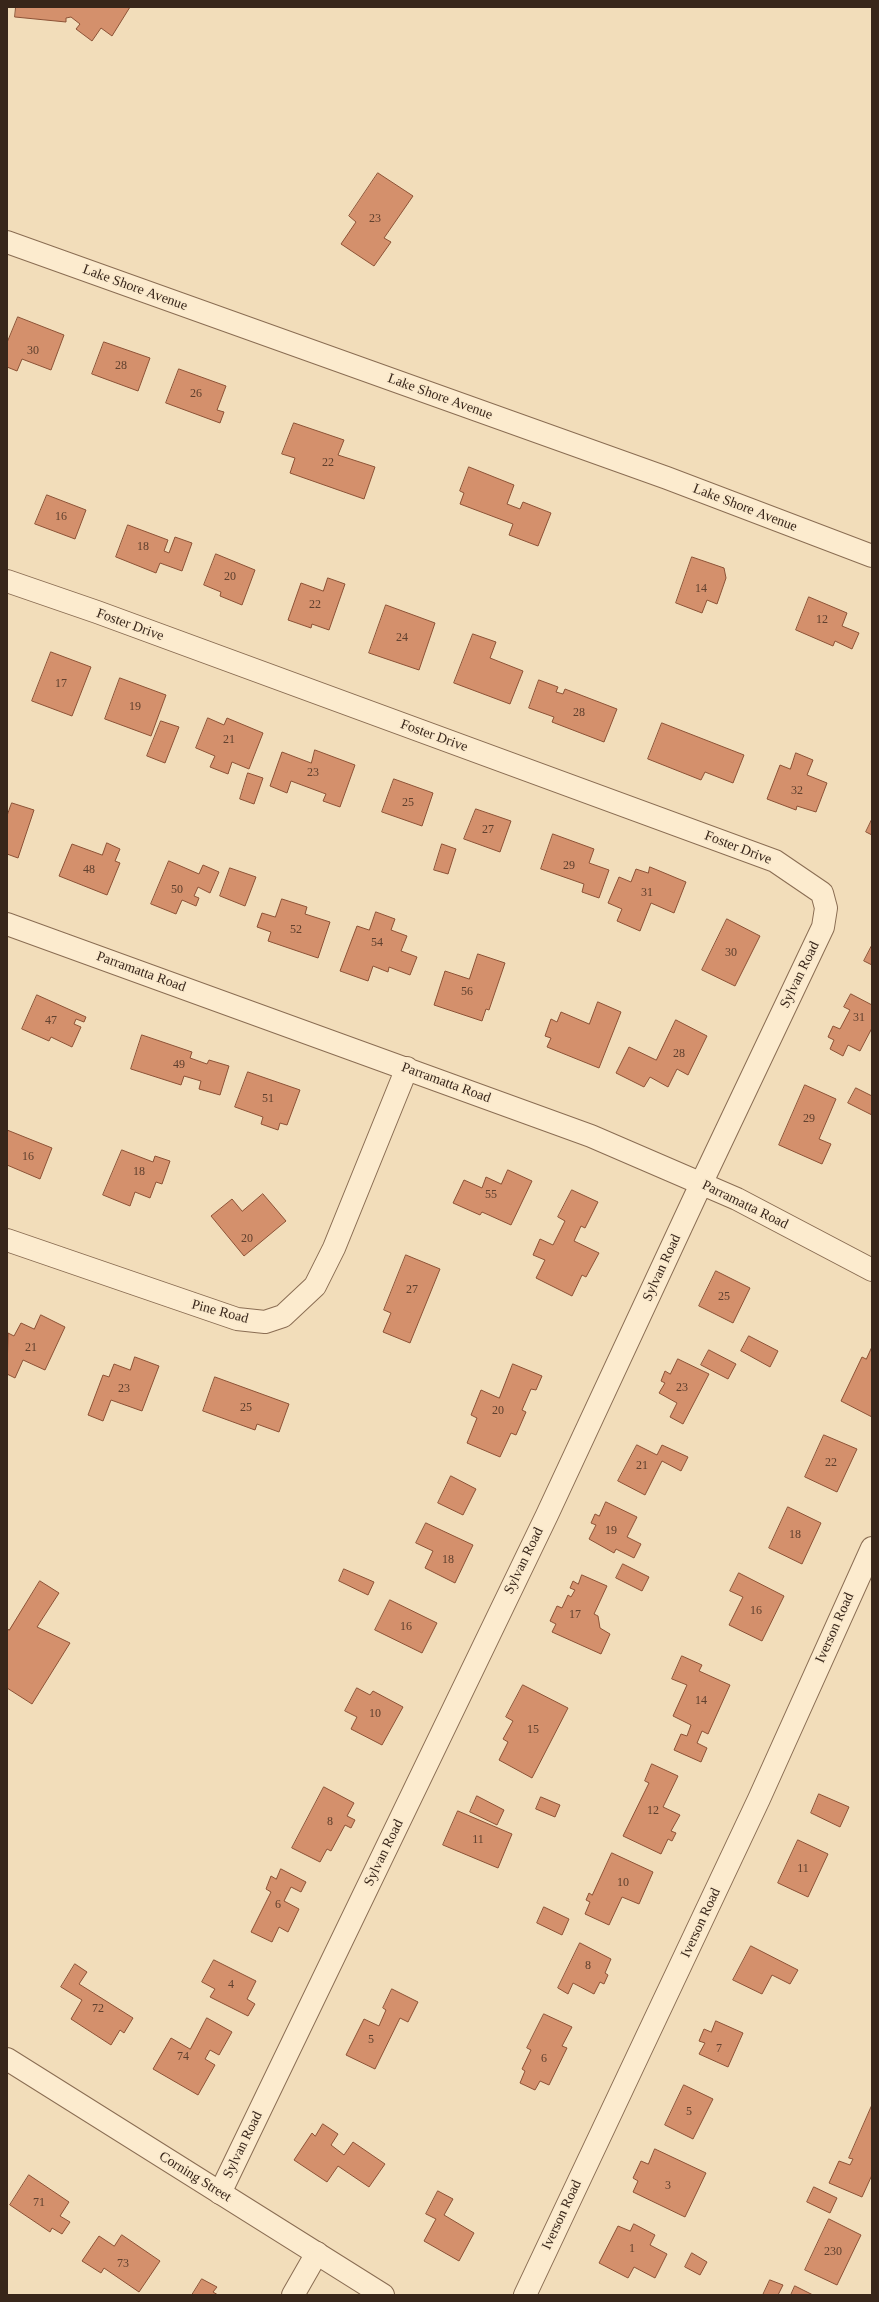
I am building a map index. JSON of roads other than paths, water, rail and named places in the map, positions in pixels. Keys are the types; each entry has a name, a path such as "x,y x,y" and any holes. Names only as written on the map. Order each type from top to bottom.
{"street":[{"name":"Lake Shore Avenue","path":"7,242 667,478 872,556"},
{"name":"Foster Drive","path":"7,581 97,612 775,861 822,893 826,908 823,927"},
{"name":"Parramatta Road","path":"7,924 591,1136 737,1200 872,1270"},
{"name":"Sylvan Road","path":"220,2193 547,1515 701,1184 823,927"},
{"name":"Pine Road","path":"7,1240 237,1319 265,1322 283,1316 315,1286 334,1248 407,1068"},
{"name":"Iverson Road","path":"525,2295 759,1799 872,1548"},
{"name":"Corning Street","path":"7,2059 383,2295"},
{"path":"293,2295 317,2253"}]}
